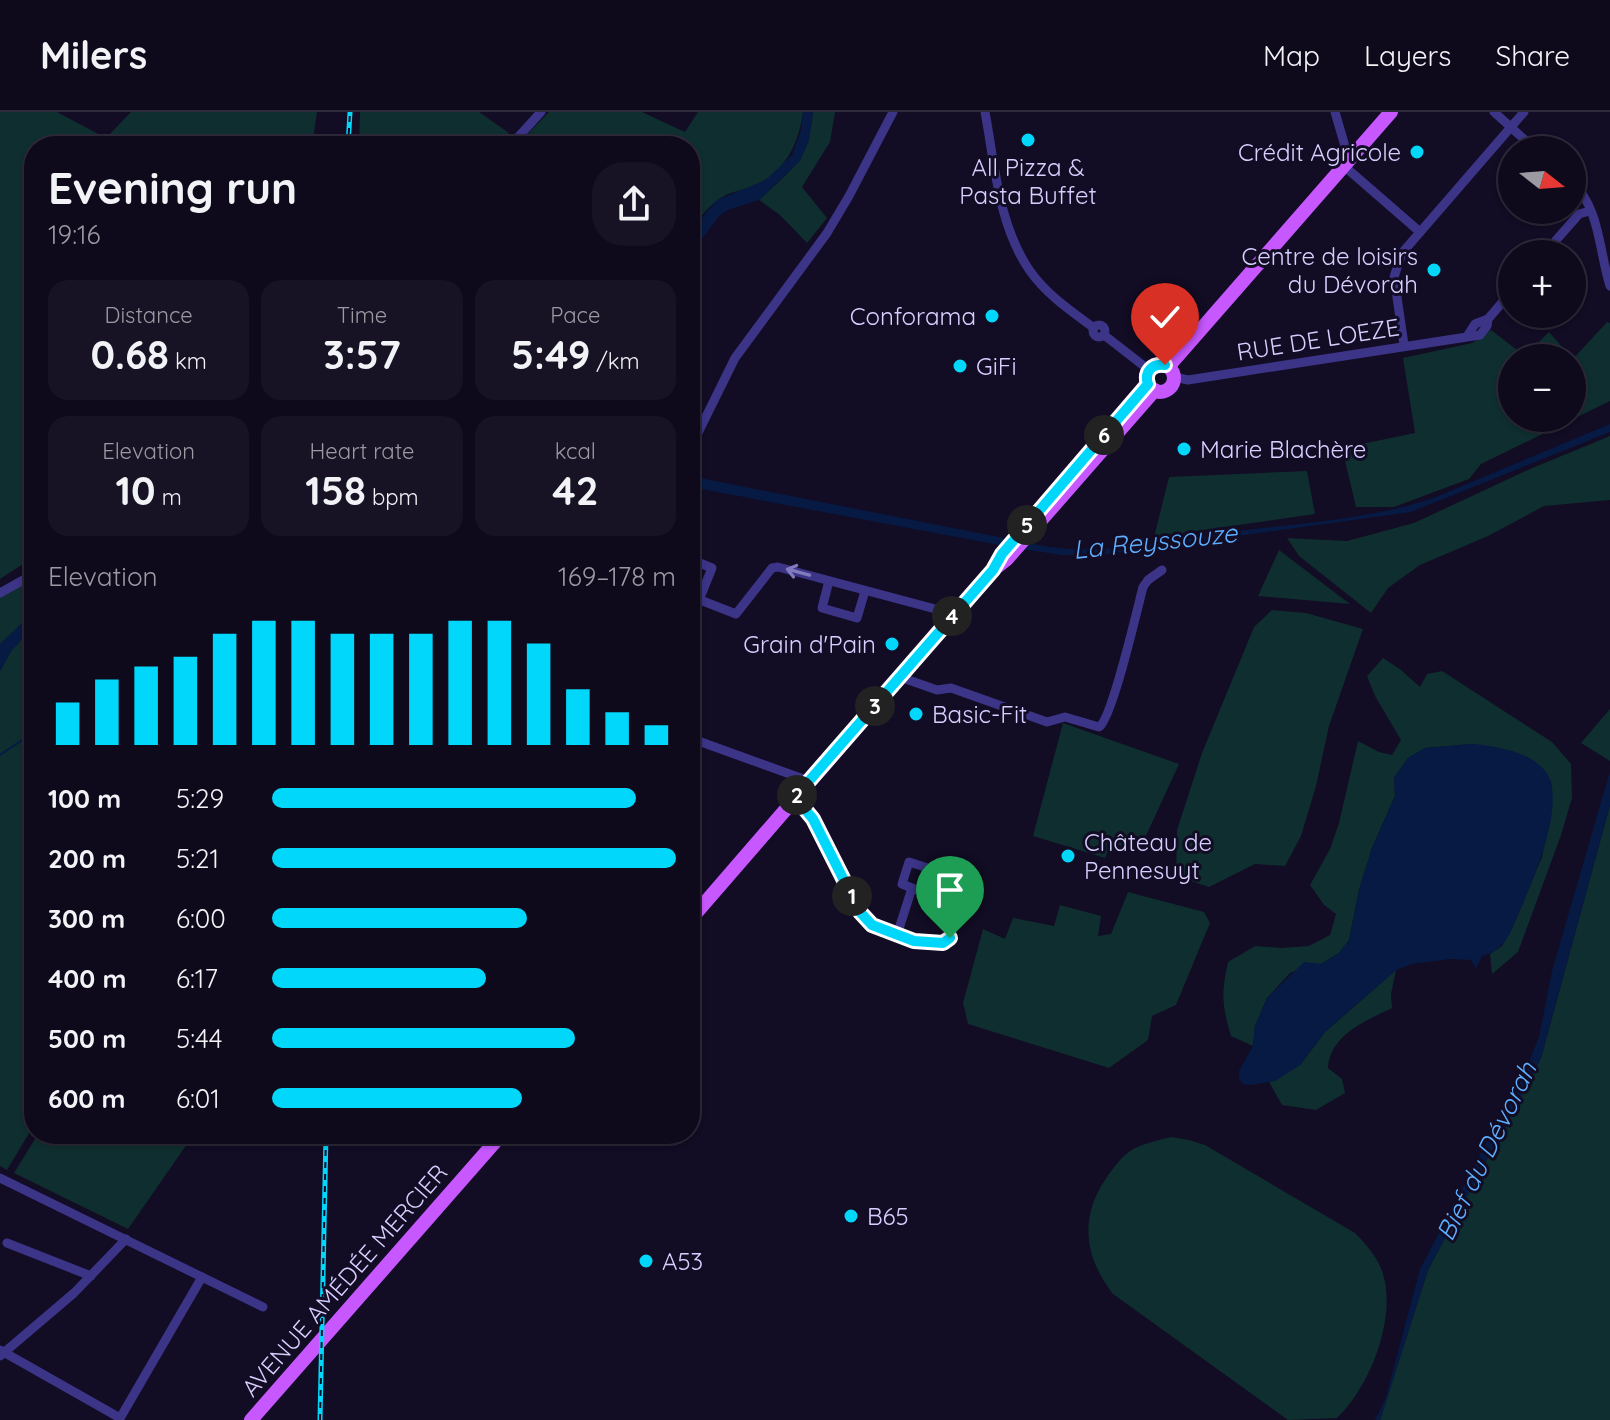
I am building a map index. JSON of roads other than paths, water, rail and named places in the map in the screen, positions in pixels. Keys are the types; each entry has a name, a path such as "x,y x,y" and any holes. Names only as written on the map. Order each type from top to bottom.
{"main road":[{"path":"1151,381 1168,389 1171,372 1391,112"},
{"path":"700,908 1017,542 1151,381 1160,364 1171,372"},
{"name":"AVENUE AMÉDÉE MERCIER","path":"251,1420 493,1144"}],"street":[{"path":"519,136 541,112"},
{"path":"700,429 735,358 827,233 893,112"},
{"path":"985,112 1003,213 1029,269 1064,307 1094,328 1103,327 1104,335 1151,381"},
{"path":"1335,112 1347,163 1420,232"},
{"path":"1494,112 1520,136"},
{"path":"1404,345 1394,277 1402,253 1524,112"},
{"path":"1586,200 1595,220 1610,286"},
{"path":"1556,240 1579,214 1590,211"},
{"name":"RUE DE LOEZE","path":"1171,372 1188,380 1468,335 1475,324 1488,319 1498,307"},
{"path":"700,563 712,568 700,588"},
{"path":"700,600 736,614 774,566 954,614"},
{"path":"900,677 937,690 951,688 1047,722 1065,717 1099,727 1105,724 1143,587 1162,570"},
{"path":"0,593 24,580"},
{"path":"829,581 822,608 857,618 865,591"},
{"path":"700,742 809,781"},
{"path":"795,797 813,819 860,912 872,925 914,941 943,943 950,938 955,920"},
{"path":"897,935 912,888"},
{"path":"0,1178 263,1307"},
{"path":"126,1239 91,1276 1,1353 120,1419 202,1277"},
{"path":"7,1243 91,1276"}],"water":[{"path":"803,112 813,112 809,141 800,161 759,200 719,216 700,242 700,220 717,200 766,180 792,155 801,130"},
{"path":"1610,424 1610,432 1411,512 1102,555 1062,555 1021,549 700,489 700,478 1072,549 1120,548 1338,519 1436,497"},
{"path":"24,621 24,637 11,651 0,671 0,644"},
{"path":"1473,744 1502,748 1532,759 1546,772 1552,787 1549,830 1509,935 1501,946 1482,956 1476,969 1471,960 1450,959 1412,964 1396,970 1325,1032 1300,1065 1275,1081 1243,1084 1239,1071 1253,1046 1255,1026 1267,998 1304,962 1321,964 1339,953 1349,940 1359,890 1372,848 1395,796 1394,778 1408,758 1425,748"},
{"name":"Bief du Dévorah","path":"1610,771 1610,805 1541,1058 1428,1270 1380,1420 1375,1420 1386,1397 1420,1269 1539,1037 1552,971"}],"waterway":[{"path":"0,755 24,739"}],"railway":[{"path":"349,136 350,112"},
{"path":"320,1420 326,1144"}],"place":[{"name":"All Pizza & Pasta Buffet","path":"1028,140"},
{"name":"Crédit Agricole","path":"1417,152"},
{"name":"Centre de loisirs du Dévorah","path":"1434,270"},
{"name":"Conforama","path":"992,316"},
{"name":"GiFi","path":"960,366"},
{"name":"Marie Blachère","path":"1184,449"},
{"name":"Grain d'Pain","path":"892,644"},
{"name":"Basic-Fit","path":"916,714"},
{"name":"Château de Pennesuyt","path":"1068,856"},
{"name":"B65","path":"851,1216"},
{"name":"A53","path":"646,1261"}],"water label":[{"name":"La Reyssouze","path":"1155,541"}]}
